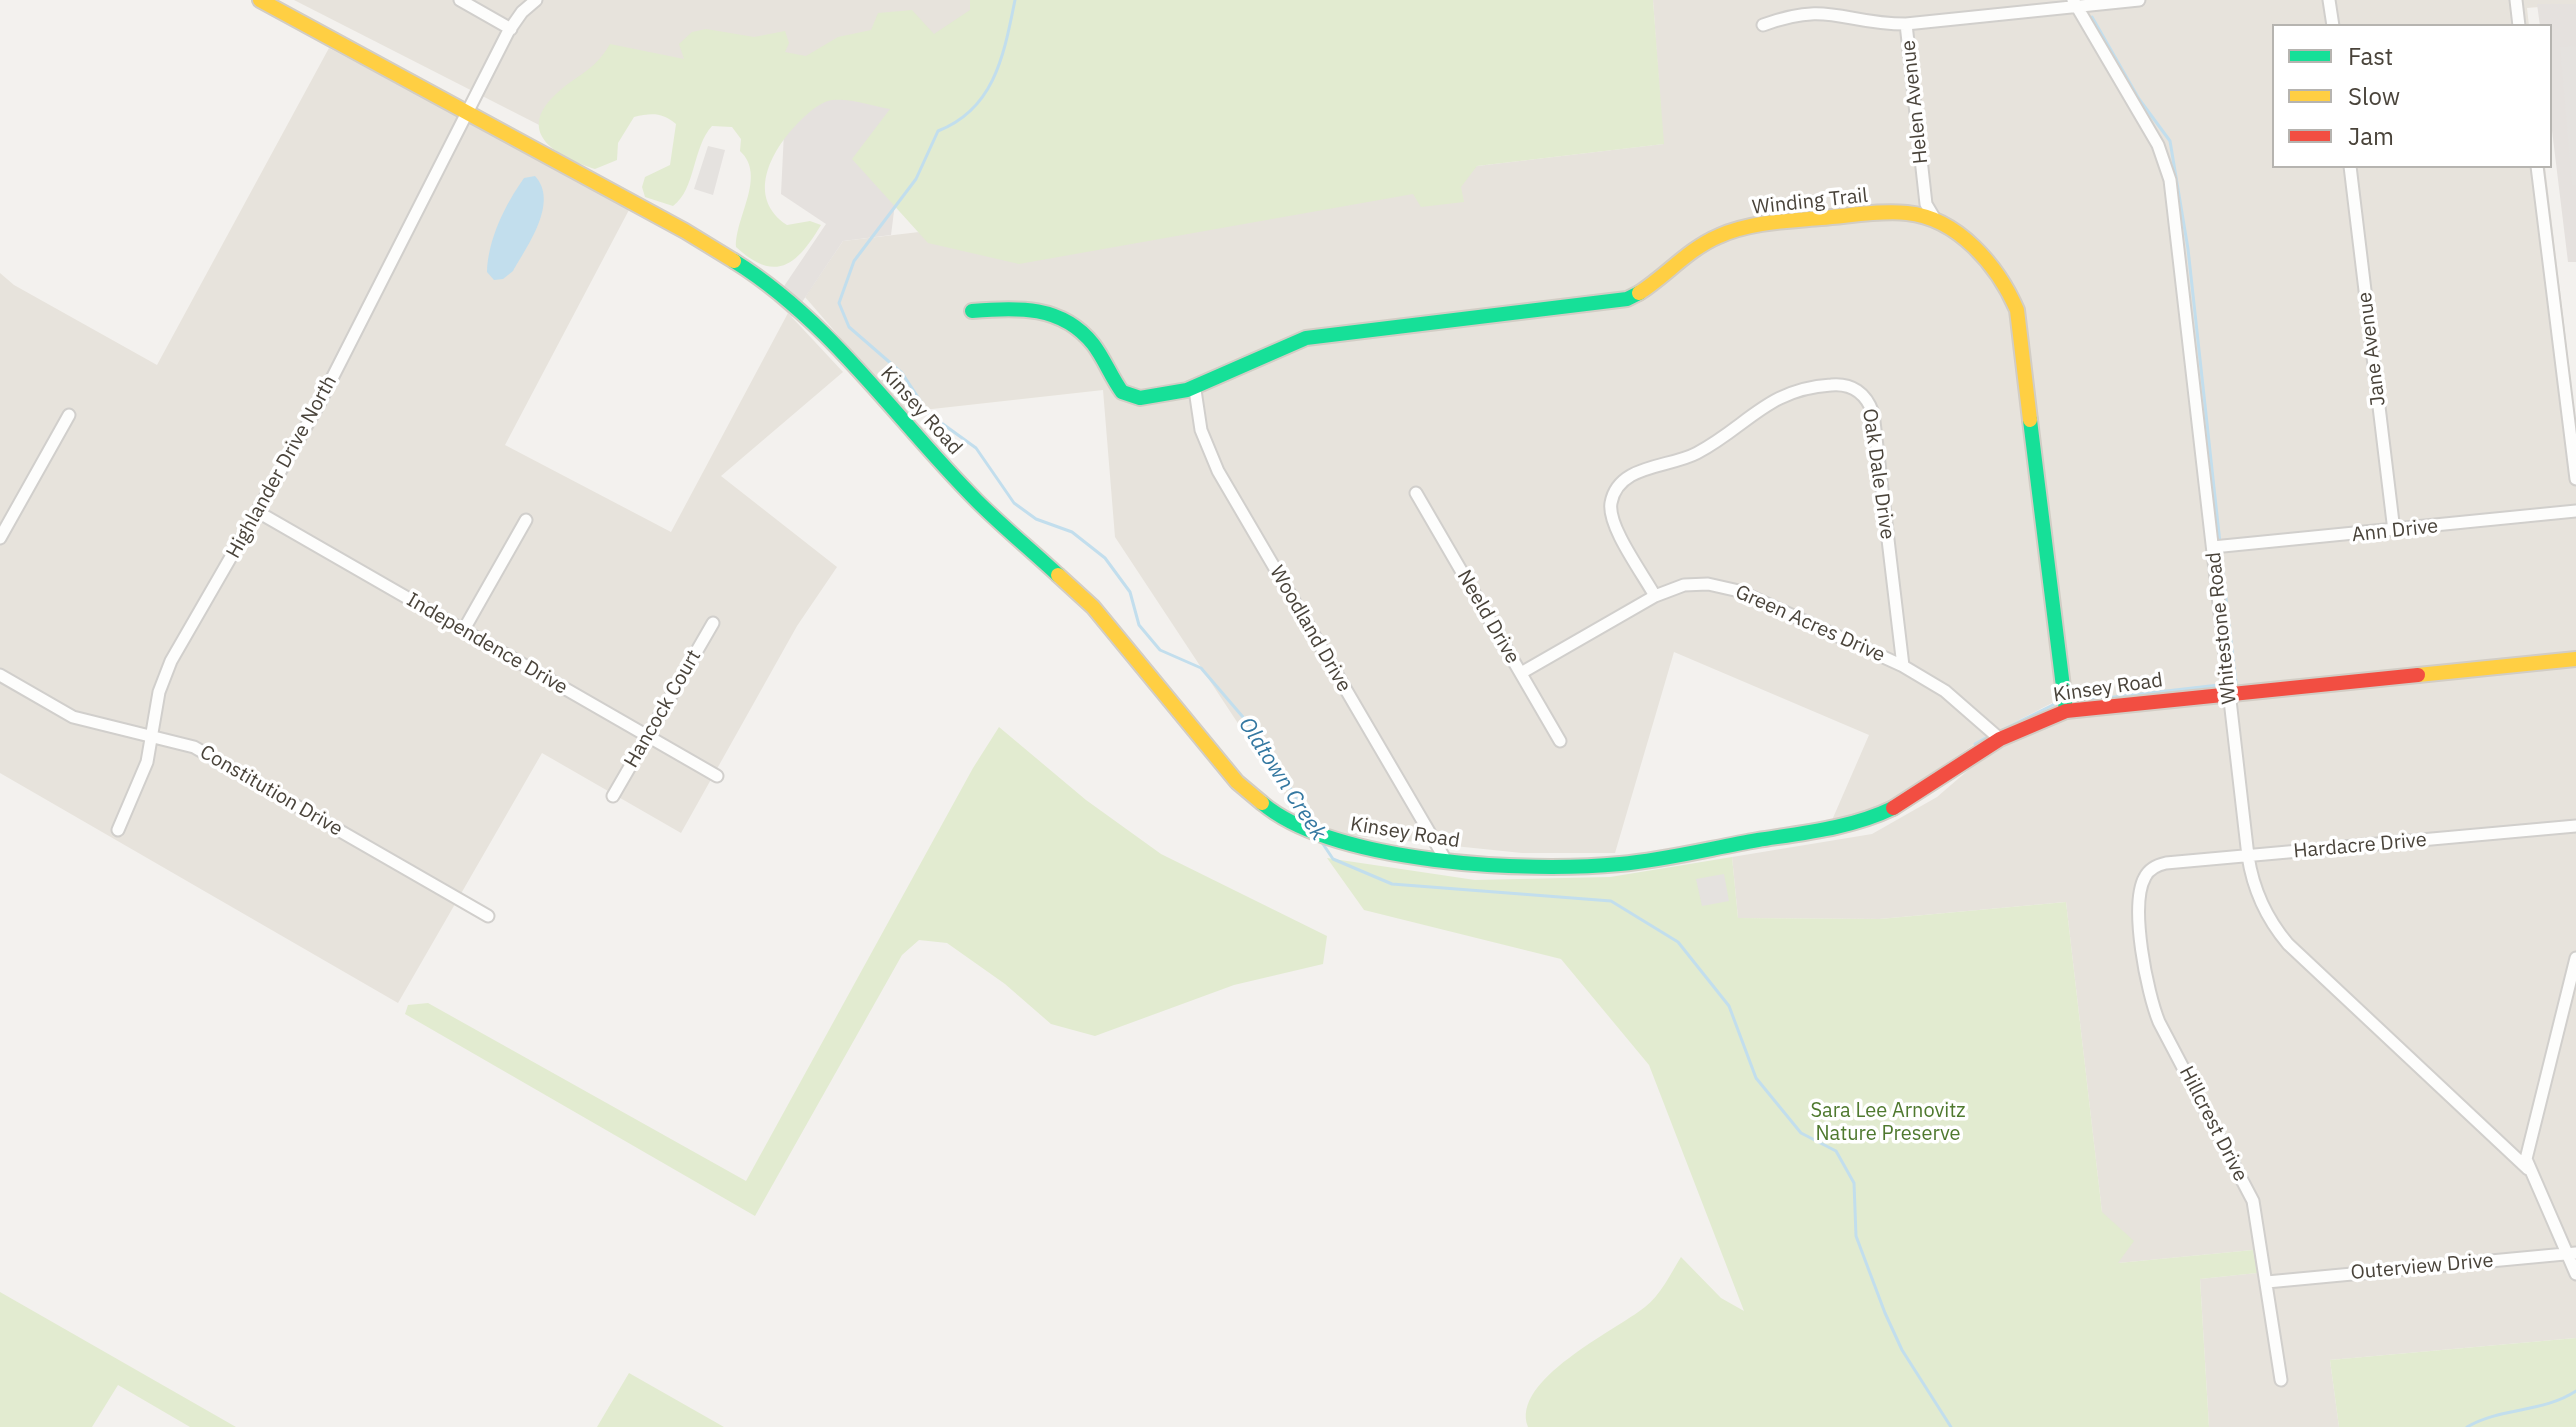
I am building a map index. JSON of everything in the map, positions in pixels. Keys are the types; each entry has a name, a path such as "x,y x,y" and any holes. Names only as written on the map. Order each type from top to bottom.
{"street":[{"name":"Kinsey Road","path":"260,0 709,245 791,304 836,346 977,501 1093,607 1237,782 1270,810 1307,832 1335,842 1445,859 1539,869 1592,868 1849,824 1910,800 2000,739 2066,711 2576,659"},
{"path":"460,0 511,29"},
{"name":"Highlander Drive North","path":"118,830 136,794 152,734 159,692 171,661 319,404 511,29 536,0"},
{"name":"Helen Avenue","path":"1935,219 1926,204 1906,24 2074,3 2139,0"},
{"path":"2329,0 2333,24"},
{"path":"2516,0 2519,24"},
{"name":"Whitestone Road","path":"2074,3 2153,135 2170,180 2248,856 2261,902 2288,944 2528,1169"},
{"path":"1763,25 1789,14 1814,10 1906,24"},
{"name":"Jane Avenue","path":"2350,168 2394,531"},
{"path":"2537,168 2576,479"},
{"name":"Winding Trail","path":"1195,390 1263,353 1306,338 1627,299 1650,288 1704,243 1735,231 1903,212 1935,219"},
{"path":"1935,219 1994,267 2008,288 2017,310 2066,711"},
{"path":"972,311 1029,307 1061,316 1091,340 1119,389 1131,397 1195,390"},
{"name":"Oak Dale Drive","path":"1655,596 1612,520 1611,500 1621,482 1696,454 1783,394 1813,386 1849,386 1865,396 1873,413 1903,666"},
{"name":"Woodland Drive","path":"1195,390 1201,430 1218,471 1445,859"},
{"path":"0,538 69,415"},
{"name":"Neeld Drive","path":"1416,493 1560,741"},
{"name":"Ann Drive","path":"2213,547 2576,511"},
{"name":"Independence Drive","path":"258,512 717,776"},
{"path":"463,631 526,520"},
{"name":"Green Acres Drive","path":"1521,673 1655,596 1684,585 1724,586 1903,666 1945,691 2000,739"},
{"name":"Hancock Court","path":"613,796 713,623"},
{"name":"Constitution Drive","path":"0,675 73,717 152,734 194,747 488,916"},
{"name":"Hardacre Drive","path":"2147,874 2166,863 2576,826"},
{"name":"Hillcrest Drive","path":"2147,874 2141,888 2140,915 2149,995 2159,1022 2253,1201 2281,1380"},
{"path":"2576,958 2527,1155 2528,1169 2571,1254 2576,1274"},
{"name":"Outerview Drive","path":"2267,1282 2571,1254"}],"shaded area":[{"path":"294,0 1057,0 905,56 549,130"},
{"path":"1653,0 2576,0 2576,4 2527,8 2529,24 2272,24 2272,168 2545,168 2576,423 2576,1338 2330,1360 2339,1427 2209,1427 2200,1279 2256,1273 2253,1250 2108,1264 2066,902 1880,919 1738,918 1732,857 1872,834 1937,797 1995,747 2046,725 2052,703 1984,738 1897,796 1826,834 1869,735 1674,652 1615,853 1522,853 1309,831 1115,537 1103,390 905,412 805,297 843,241 1663,144"},
{"path":"2537,4 2576,4 2576,262 2568,262 2552,130 2552,24 2540,24"},
{"path":"2576,46 2576,185 2572,185 2560,47"},
{"path":"329,48 630,208 505,445 671,532 788,313 843,372 721,476 837,567 797,626 681,833 542,753 398,1003 0,773 0,273 14,285 157,365"},
{"path":"829,61 911,77 891,235 843,241 792,317 774,301 826,224 781,194 784,132"},
{"path":"708,146 725,150 713,195 694,189"},
{"path":"1724,874 1729,901 1702,906 1696,879"}],"green space":[{"path":"970,0 1653,0 1664,144 1477,166 1461,187 1464,202 1421,207 1413,194 1019,264 928,243 852,159 890,109 833,100 818,106 787,135 766,175 767,202 787,225 810,221 821,225 803,251 784,265 774,267 763,265 736,247 751,172 748,161 740,151 741,139 732,127 712,126 701,145 686,189 673,206 645,197 642,187 645,177 670,165 676,124 666,117 651,114 634,117 618,143 617,160 595,169 556,151 540,132 539,121 544,108 564,87 598,61 610,44 684,59 679,44 692,32 706,29 754,37 785,31 789,43 785,52 806,56 838,37 871,30 878,13 912,10 934,34 970,10"},
{"path":"999,727 1086,800 1161,854 1327,936 1323,964 1234,985 1095,1036 1051,1024 1005,984 947,943 919,940 902,955 755,1216 405,1014 408,1005 428,1003 746,1181 973,768"},
{"name":"Sara Lee Arnovitz Nature Preserve","path":"1732,857 1738,918 1880,919 2066,902 2102,1212 2134,1241 2118,1263 2253,1250 2257,1273 2200,1279 2209,1427 1528,1427 1527,1409 1534,1392 1549,1375 1568,1358 1656,1297 1681,1257 1721,1298 1744,1311 1649,1065 1561,959 1364,910 1327,858 1475,880 1610,877"},
{"path":"0,1292 236,1427 190,1427 118,1385 92,1427 0,1427"},
{"path":"2576,1338 2576,1427 2339,1427 2330,1360"},
{"path":"629,1373 724,1427 597,1427"}],"water":[{"path":"535,176 542,186 544,198 539,224 513,271 503,279 494,280 487,272 488,260 499,223 524,178"}],"waterway":[{"name":"Oldtown Creek","path":"1015,0 1001,59 985,94 973,109 938,131 916,179 854,261 839,303 849,327 902,373 929,414 976,448 1014,503 1036,519 1072,532 1105,558 1130,592 1139,625 1160,650 1201,668 1260,737 1313,827"},
{"path":"2092,17 2139,99 2170,141 2188,249 2220,543"},
{"path":"2071,702 2236,683 2220,550"},
{"path":"1998,732 2059,702"},
{"path":"1975,744 1991,735"},
{"name":"Oldtown Creek","path":"1323,844 1333,859 1392,884 1611,901 1678,942 1729,1006 1756,1078 1801,1133 1836,1151 1854,1183 1856,1236 1885,1313 1902,1350 1951,1427"},
{"path":"2467,1427 2494,1416 2550,1403 2576,1391"}],"traffic: fast":[{"path":"734,261 802,313 833,343 977,501 1058,575"},
{"path":"972,311 1022,309 1053,315 1067,322 1093,344 1122,392 1140,398 1187,390 1306,338 1627,299 1639,293"},
{"path":"2030,420 2066,711"},
{"path":"1262,803 1294,824 1335,840 1434,860 1535,867 1654,860 1827,829 1893,808"}],"traffic: slow":[{"path":"260,0 685,231 734,261"},
{"path":"1639,293 1708,241 1743,228 1782,221 1875,213 1897,212 1926,217 1943,224 1974,247 2009,293 2017,310 2030,420"},
{"path":"1058,575 1093,607 1237,782 1262,803"},
{"path":"2418,675 2576,659"}],"traffic: jam":[{"path":"1893,808 2000,739 2066,711 2418,675"}]}
